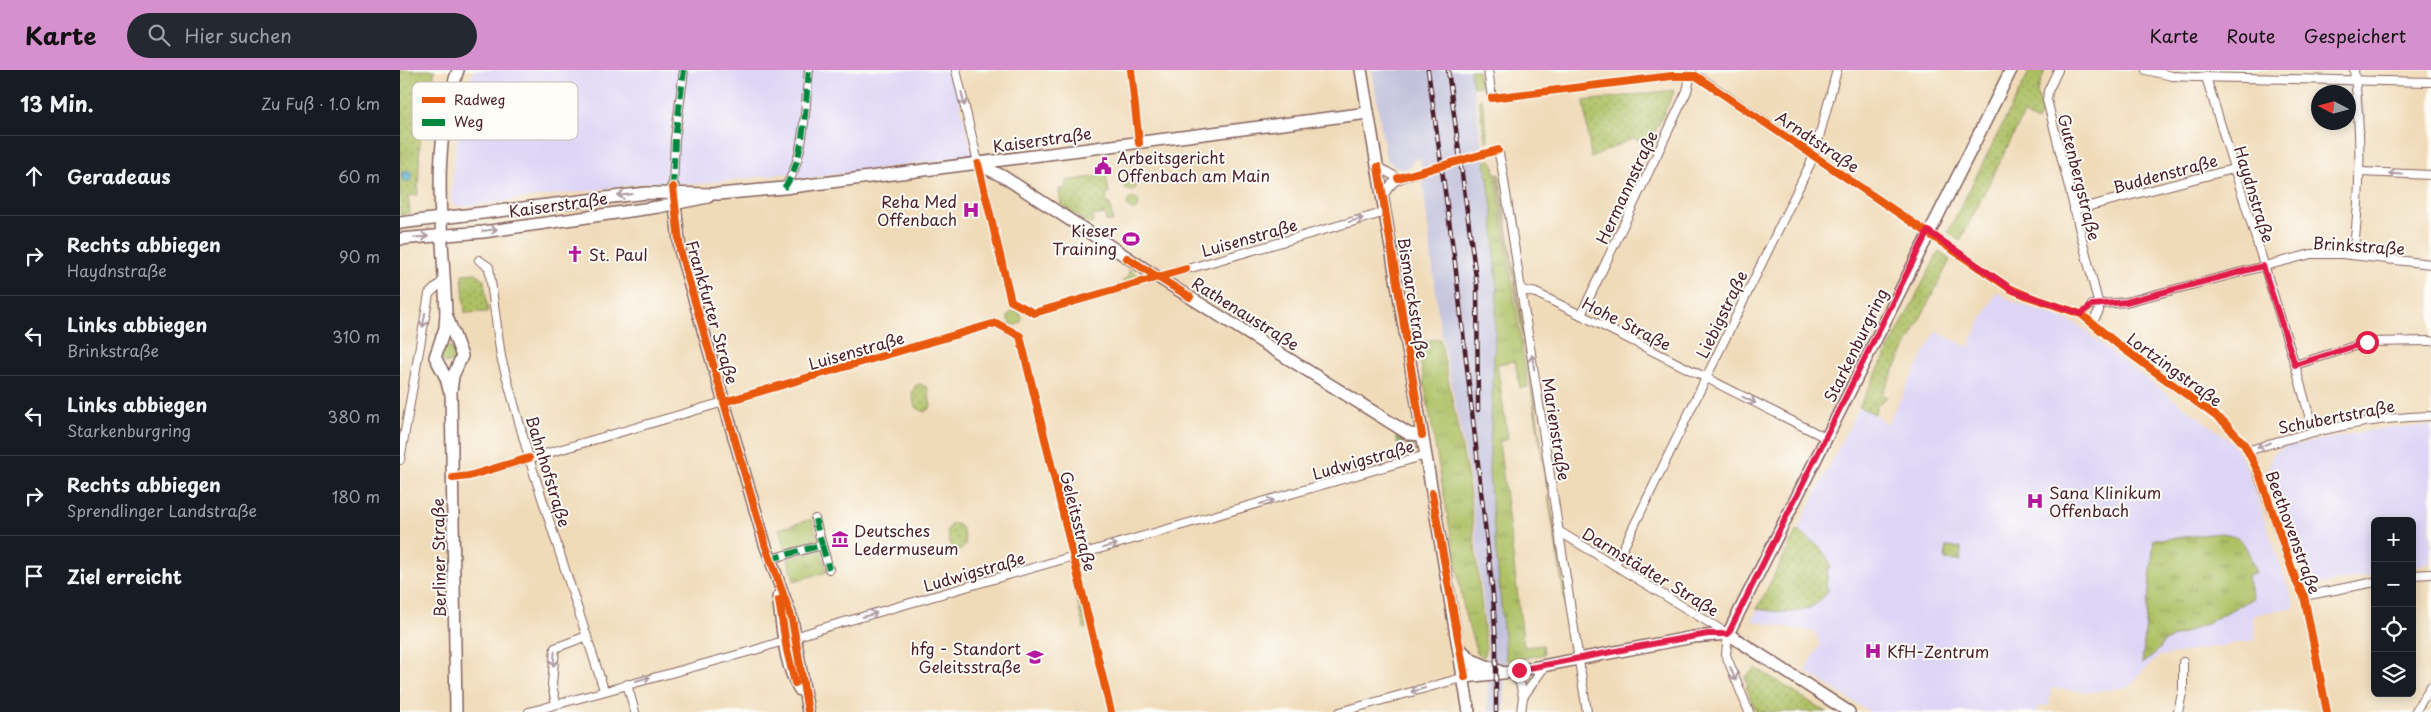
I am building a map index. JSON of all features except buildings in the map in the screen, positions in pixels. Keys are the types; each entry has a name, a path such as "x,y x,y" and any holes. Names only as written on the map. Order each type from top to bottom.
{"main road":[{"name":"Berliner Straße","path":"454,82 458,70"},
{"name":"Bismarckstraße","path":"1361,70 1422,435 1465,676 1469,712"},
{"name":"Starkenburgring","path":"1728,634 1928,231 2011,70"},
{"name":"Kaiserstraße","path":"400,239 591,216 674,204 719,194 784,188 978,164 1368,113"},
{"name":"Berliner Straße","path":"442,140 438,182 446,314 445,328 435,357 446,378 451,404"},
{"name":"Rathenaustraße","path":"978,164 1004,177 1159,278 1409,434 1422,435"},
{"name":"Kaiserstraße","path":"400,224 673,189 719,194"},
{"name":"Frankfurter Straße","path":"673,189 680,250 770,559 786,602 795,682 803,696 808,712"},
{"path":"589,200 594,210 591,216"},
{"name":"Berliner Straße","path":"446,314 462,356 452,381 451,404 456,712"},
{"path":"1465,676 1507,672 1708,634 1728,634 1849,712"},
{"path":"1459,648 1465,656 1477,663 1507,672"}],"street":[{"name":"Frankfurter Straße","path":"673,189 675,139 684,70"},
{"path":"784,188 792,179 798,161 810,70"},
{"path":"956,70 978,164"},
{"path":"1131,70 1139,143"},
{"path":"1488,70 1492,98 1692,73"},
{"name":"Liebigstraße","path":"1615,564 1814,156 1837,70"},
{"name":"Gutenbergstraße","path":"2058,70 2048,91 2047,100 2094,291 2097,316 2092,323"},
{"path":"2146,70 2172,76 2431,82"},
{"path":"2354,70 2360,172 2354,255"},
{"name":"Arndtstraße","path":"1692,73 1928,231"},
{"name":"Hermannstraße","path":"1581,315 1687,91 1692,73"},
{"name":"Haydnstraße","path":"2206,77 2295,365 2314,433"},
{"name":"Marienstraße","path":"1483,154 1498,150 1522,290 1587,712"},
{"name":"Luisenstraße","path":"978,164 1011,301 1034,313 1386,212"},
{"path":"1378,167 1398,178"},
{"name":"Buddenstraße","path":"2074,210 2233,169"},
{"path":"1383,197 1390,185 1398,178 1422,172"},
{"path":"2360,172 2431,175"},
{"path":"1928,231 2014,291 2081,314 2096,305"},
{"name":"Brinkstraße","path":"2096,305 2126,302 2311,254 2354,255 2431,264"},
{"name":"Bahnhofstraße","path":"479,260 489,267 499,349 529,458 604,690"},
{"path":"400,460 429,294 445,279"},
{"name":"Hohe Straße","path":"1522,290 1536,293 1826,438"},
{"name":"Lortzingstraße","path":"2081,314 2120,346 2224,422 2248,451"},
{"name":"Luisenstraße","path":"453,478 469,476 996,323 1020,336"},
{"name":"Geleitsstraße","path":"1020,336 1111,712"},
{"path":"2295,365 2367,342 2431,341"},
{"name":"Schubertstraße","path":"2248,451 2270,443 2314,433 2383,420 2431,416"},
{"name":"Beethovenstraße","path":"2248,451 2259,473 2296,581 2304,596 2327,712"},
{"name":"Ludwigstraße","path":"529,712 1426,455"},
{"path":"815,519 829,569"},
{"name":"Darmstädter Straße","path":"1560,532 1728,634"},
{"path":"770,559 822,545"},
{"path":"2416,575 2431,574"},
{"path":"2304,596 2371,583"},
{"path":"1728,634 1726,655 1749,712"},
{"path":"556,704 552,686 555,648 587,636"},
{"path":"2178,712 2183,689 2184,662"},
{"path":"1523,697 1546,664"},
{"path":"1507,672 1520,684 1523,697 1521,712"},
{"path":"1340,712 1465,676"},
{"path":"627,684 635,712"},
{"path":"2415,712 2430,690"}],"shaded area":[{"path":"474,70 951,70 973,156 800,179 791,173 699,184 655,182 459,207 451,202 457,140 578,140 578,82 471,82"},
{"path":"1372,70 1470,70 1493,214 1497,291 1489,472 1506,649 1504,712 1488,712 1488,649 1470,478 1439,321 1420,158 1414,160 1411,166 1404,169 1397,168 1386,159"},
{"name":"Sana Klinikum Offenbach","path":"1996,292 2017,303 2077,324 2118,358 2227,438 2239,453 2248,472 2295,607 2252,615 2256,640 2160,656 2138,675 2130,687 2088,692 2051,688 2049,706 2038,706 2037,712 1870,712 1805,671 1820,645 1815,632 1752,621 1859,407 1875,414 1887,425 1936,331 1968,347"},
{"path":"2431,426 2430,563 2416,566 2416,517 2371,517 2371,575 2322,584 2311,581 2306,574 2269,467 2273,454 2283,447 2390,427"}],"green space":[{"path":"400,70 435,70 432,82 412,82 412,140 420,140 418,195 408,196 410,213 400,215"},
{"path":"1470,70 1478,70 1480,86 1473,87"},
{"path":"2030,70 2045,70 2037,93 2042,111 2037,121 2024,114 1960,241 1948,232"},
{"path":"1673,90 1674,92 1649,145 1633,138 1591,158 1584,101"},
{"path":"1479,100 1482,100 1488,140 1485,141"},
{"path":"1485,161 1493,162 1496,179 1528,387 1520,388 1515,361 1497,364 1508,439 1499,442 1524,647 1543,645 1544,654 1512,661 1506,660 1489,472 1497,291 1493,214"},
{"path":"1497,174 1499,174 1547,488"},
{"path":"1106,175 1109,193 1106,194 1107,204 1110,204 1113,222 1106,221 1105,214 1092,216 1093,223 1090,224 1061,205 1059,189 1067,188 1066,181"},
{"path":"1128,179 1132,179 1136,185 1132,191 1128,191 1124,187 1124,183"},
{"path":"1131,198 1135,198 1139,204 1135,210 1131,210 1127,206 1127,202"},
{"path":"1939,251 1950,260 1882,394 1887,397 1877,405 1875,414 1859,407"},
{"path":"1129,269 1139,276 1139,279 1124,283 1122,281 1128,276"},
{"path":"476,273 484,280 488,312 465,313 462,274"},
{"path":"1015,311 1020,313 1022,318 1020,323 1015,325 1010,323 1008,318 1010,313"},
{"path":"1440,339 1468,479 1486,649 1484,657 1477,653 1465,615 1417,342"},
{"path":"448,347 456,355 448,363 440,355"},
{"path":"920,384 928,388 931,407 925,412 915,407 912,393 915,386"},
{"path":"1396,436 1402,439 1406,454 1400,456"},
{"path":"1406,436 1414,444 1414,452 1410,455"},
{"path":"1549,495 1568,608 1566,608"},
{"path":"812,519 818,540 785,550 779,529"},
{"path":"951,524 957,524 962,528 966,544 961,550 951,548 947,531"},
{"path":"1797,530 1818,546 1826,555 1831,567 1828,567 1826,589 1829,589 1815,605 1806,609 1778,612 1757,609"},
{"path":"2219,533 2235,537 2248,551 2256,573 2247,577 2253,598 2207,623 2163,642 2160,649 2142,664 2154,539"},
{"path":"1946,547 1961,548 1960,561 1945,560"},
{"path":"821,550 827,572 794,581 788,559"},
{"path":"1072,567 1087,628 1084,629 1069,568"},
{"path":"1756,668 1826,712 1756,712 1746,687 1748,684 1745,677"}],"water":[{"path":"407,170 413,176 407,182 401,176"}],"tunnel":[{"path":"1422,172 1483,154"}],"railway":[{"path":"1428,70 1455,263 1493,595 1496,646 1496,712"},
{"path":"1448,70 1477,285 1478,410"}],"marked path":[{"path":"673,187 675,139 684,70"},
{"path":"784,188 791,177 800,148 809,70"},
{"path":"815,519 822,545"},
{"path":"770,559 822,545 829,569"}],"cycle path":[{"path":"1131,70 1139,143"},
{"path":"1492,98 1672,76 1696,76 2009,288 2081,314 2120,346 2224,422 2244,444 2259,473 2296,581 2304,596 2327,712"},
{"path":"1398,178 1498,150"},
{"path":"978,164 1011,301 1034,313 1186,269"},
{"path":"1378,167 1422,435"},
{"path":"673,187 680,250 765,544 792,619 808,712"},
{"path":"1127,258 1190,297"},
{"path":"724,402 996,323 1020,336 1111,712"},
{"path":"453,478 469,476 529,458"},
{"path":"1432,493 1465,677"},
{"path":"779,600 787,650 795,683"}],"place":[{"name":"Arbeitsgericht Offenbach am Main","path":"1103,166"},
{"name":"Reha Med Offenbach","path":"971,210"},
{"name":"Kieser Training","path":"1131,239"},
{"name":"St. Paul","path":"575,254"},
{"name":"Sana Klinikum Offenbach","path":"2035,501"},
{"name":"Deutsches Ledermuseum","path":"840,539"},
{"name":"KfH-Zentrum","path":"1873,651"},
{"name":"hfg - Standort Geleitsstraße","path":"1035,657"}],"route":[{"path":"1519,670 1708,634 1728,634 1844,404 1928,231 2014,291 2081,314 2092,305 2113,305 2263,266 2295,365 2367,342"}]}
